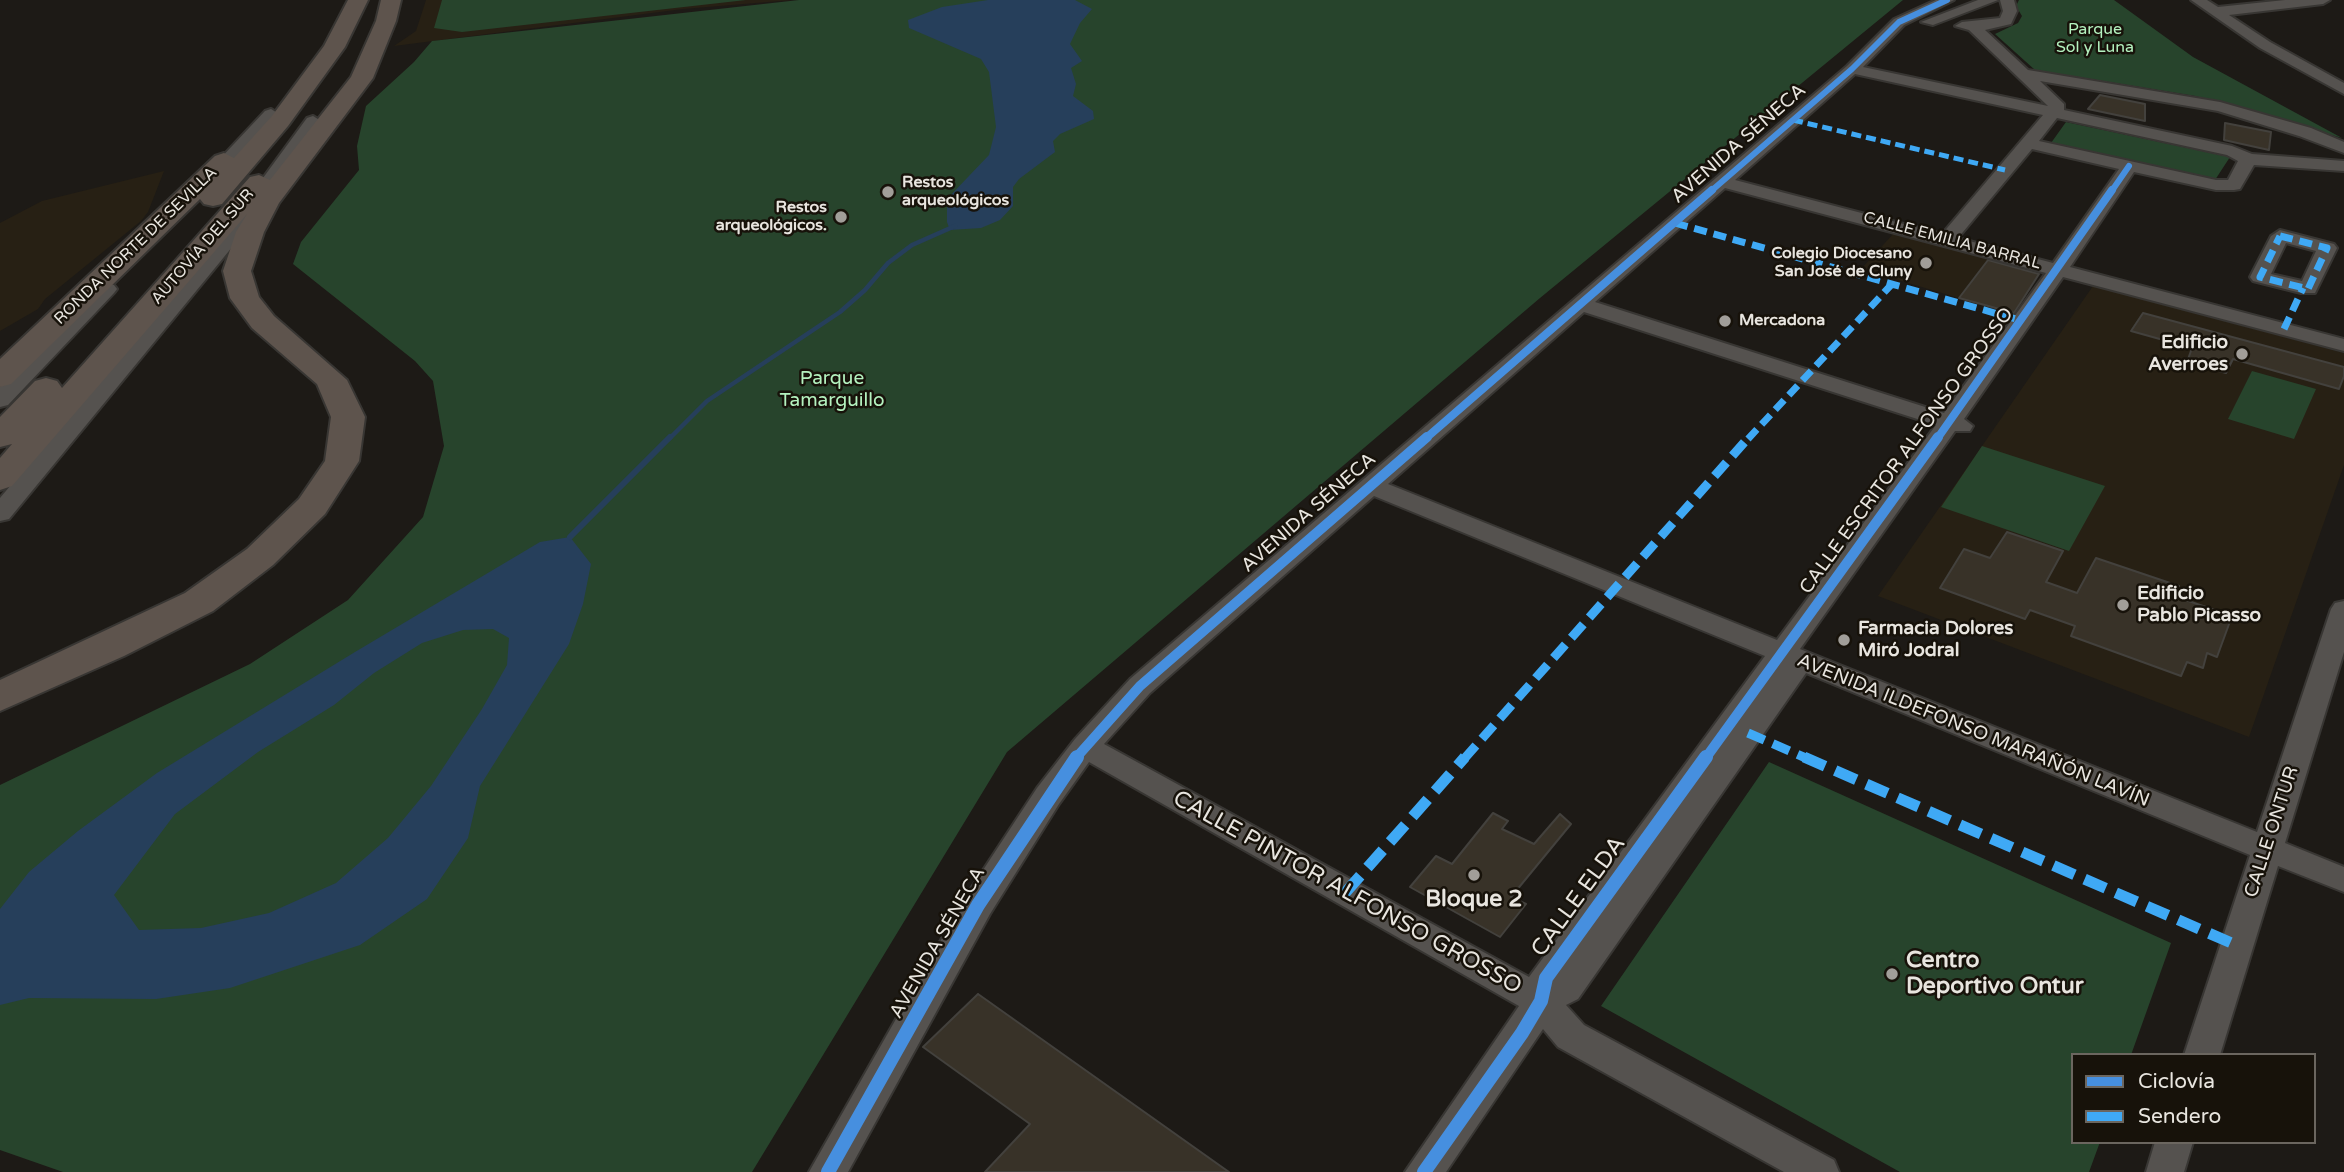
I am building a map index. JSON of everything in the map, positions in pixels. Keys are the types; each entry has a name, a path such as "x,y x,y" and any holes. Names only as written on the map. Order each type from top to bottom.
{"highway":[{"name":"AUTOVÍA DEL SUR","path":"0,437 72,361 280,121 334,47 358,0"},
{"name":"AUTOVÍA DEL SUR","path":"0,479 313,121 342,80 385,0"},
{"path":"0,697 110,647 198,602 260,557 312,506 342,461 348,417 331,380 262,322 245,298 237,271 250,232 267,201 362,78 386,21 391,0"},
{"name":"RONDA NORTE DE SEVILLA","path":"0,377 168,218 271,114 313,60 334,47"}],"street":[{"name":"AVENIDA SÉNECA","path":"828,1172 978,905 1048,796 1085,746 1140,686 1855,66 1899,22 1947,0"},
{"name":"AVENIDA SÉNECA","path":"1855,66 1926,23 1991,0"},
{"path":"1926,23 1974,27 2006,21 2010,10 2007,0"},
{"path":"2198,0 2265,45 2344,89"},
{"path":"2214,12 2323,0"},
{"path":"1947,240 2058,107 1974,27"},
{"path":"1855,66 2232,152 2249,159 2344,166"},
{"path":"2024,74 2220,107 2305,132 2344,148"},
{"path":"0,400 271,114"},
{"path":"0,514 226,242 313,121"},
{"path":"2027,143 2216,185 2234,185 2249,159"},
{"name":"CALLE ESCRITOR ALFONSO GROSSO","path":"1791,657 2067,272 2138,168"},
{"name":"CALLE EMILIA BARRAL","path":"1722,182 2344,345"},
{"path":"2284,329 2303,288"},
{"path":"1580,304 1957,424"},
{"name":"AVENIDA ILDEFONSO MARAÑÓN LAVÍN","path":"1369,485 2344,880"},
{"name":"CALLE ONTUR","path":"2203,1053 2344,609"},
{"name":"CALLE ELDA","path":"1424,1172 1541,1001 1566,989 1791,657"},
{"name":"CALLE PINTOR ALFONSO GROSSO","path":"1085,746 1541,1001 1571,1036 1820,1172"},
{"path":"2165,1172 2173,1144"}],"shaded area":[{"path":"426,0 792,0 683,9 394,46 416,31"},
{"path":"164,171 148,212 141,221 45,299 38,309 0,331 0,223 42,201"},
{"name":"Colegio Diocesano San José de Cluny","path":"1895,232 1990,258 1959,298 1861,269"},
{"path":"2093,286 2344,353 2344,465 2249,737 1878,596"}],"green space":[{"path":"442,0 746,0 462,32 434,28"},
{"name":"Parque Tamarguillo","path":"799,0 1903,0 1540,298 1007,752 752,1172 63,1172 0,1150 0,785 250,664 348,600 423,517 444,446 433,381 415,361 293,264 301,242 359,170 357,146 366,106 414,62 432,41"},
{"name":"Parque Sol y Luna","path":"2019,0 2114,0 2193,57 2342,138 2195,96 2035,70 1995,34 2018,23 2022,16 2016,6"},
{"path":"2066,122 2230,157 2215,180 2051,143"},
{"path":"2252,371 2316,389 2294,439 2228,419"},
{"path":"1982,446 2105,486 2069,551 1941,507"},
{"name":"Centro Deportivo Ontur","path":"1769,762 2171,943 2132,1053 2071,1053 2071,1144 2099,1144 2089,1172 1900,1172 1601,1006"}],"water":[{"path":"988,0 1075,0 1092,9 1080,23 1070,44 1082,61 1071,68 1076,84 1073,96 1093,111 1094,119 1060,134 1053,141 1055,152 1019,179 1013,187 1013,206 1000,220 981,228 950,230 947,222 947,199 989,155 996,127 989,72 981,59 909,28 908,20 942,7"},
{"path":"570,537 591,564 583,604 569,644 480,786 468,838 427,899 360,945 230,988 156,999 29,998 0,1005 0,909 29,872 78,831 157,773 540,542","holes":["493,629 509,638 507,665 482,709 431,786 388,838 336,883 269,913 201,928 139,930 114,895 175,814 258,752 334,705 374,673 422,643 463,630"]}],"building":[{"path":"2100,95 2145,104 2145,121 2088,109"},
{"path":"2225,123 2271,132 2269,150 2224,140"},
{"path":"1988,260 2039,274 2014,313 1959,298"},
{"name":"Edificio Averroes","path":"2143,313 2344,367 2344,376 2339,389 2233,359 2226,373 2187,362 2192,348 2131,331"},
{"name":"Edificio Pablo Picasso","path":"2007,532 2063,551 2046,582 2077,593 2096,558 2179,586 2174,596 2232,616 2217,657 2207,653 2203,668 2187,662 2181,676 2071,636 2075,626 2030,610 2025,619 1940,588 1964,549 1990,558"},
{"name":"Bloque 2","path":"1493,813 1508,821 1502,829 1534,844 1560,814 1571,824 1511,897 1526,904 1500,937 1410,887 1436,856 1452,864"},
{"path":"978,994 1229,1172 985,1172 1030,1124 923,1047"}],"waterway":[{"path":"669,439 707,401 840,312 865,290 888,263 912,245 955,226"},
{"path":"570,537 670,437"}],"marked path":[{"path":"1793,120 2005,170"},
{"path":"1675,223 2023,321"},
{"path":"2280,236 2327,248 2308,289 2260,277 2280,236"},
{"path":"1345,893 1804,376 1892,284"},
{"path":"2284,329 2303,288"},
{"path":"1748,733 2236,945"}],"cycle path":[{"path":"828,1172 978,905 1048,796 1085,746 1140,686 1852,69 1899,22 1947,0"},
{"path":"1424,1172 1522,1033 1541,1001 1546,978 2023,321 2129,166"}],"place":[{"name":"Restos arqueológicos","path":"888,192"},
{"name":"Restos arqueológicos.","path":"841,217"},
{"name":"Colegio Diocesano San José de Cluny","path":"1926,263"},
{"name":"Mercadona","path":"1725,321"},
{"name":"Edificio Averroes","path":"2242,354"},
{"name":"Edificio Pablo Picasso","path":"2123,605"},
{"name":"Farmacia Dolores Miró Jodral","path":"1844,640"},
{"name":"Bloque 2","path":"1474,875"},
{"name":"Centro Deportivo Ontur","path":"1892,974"}]}
